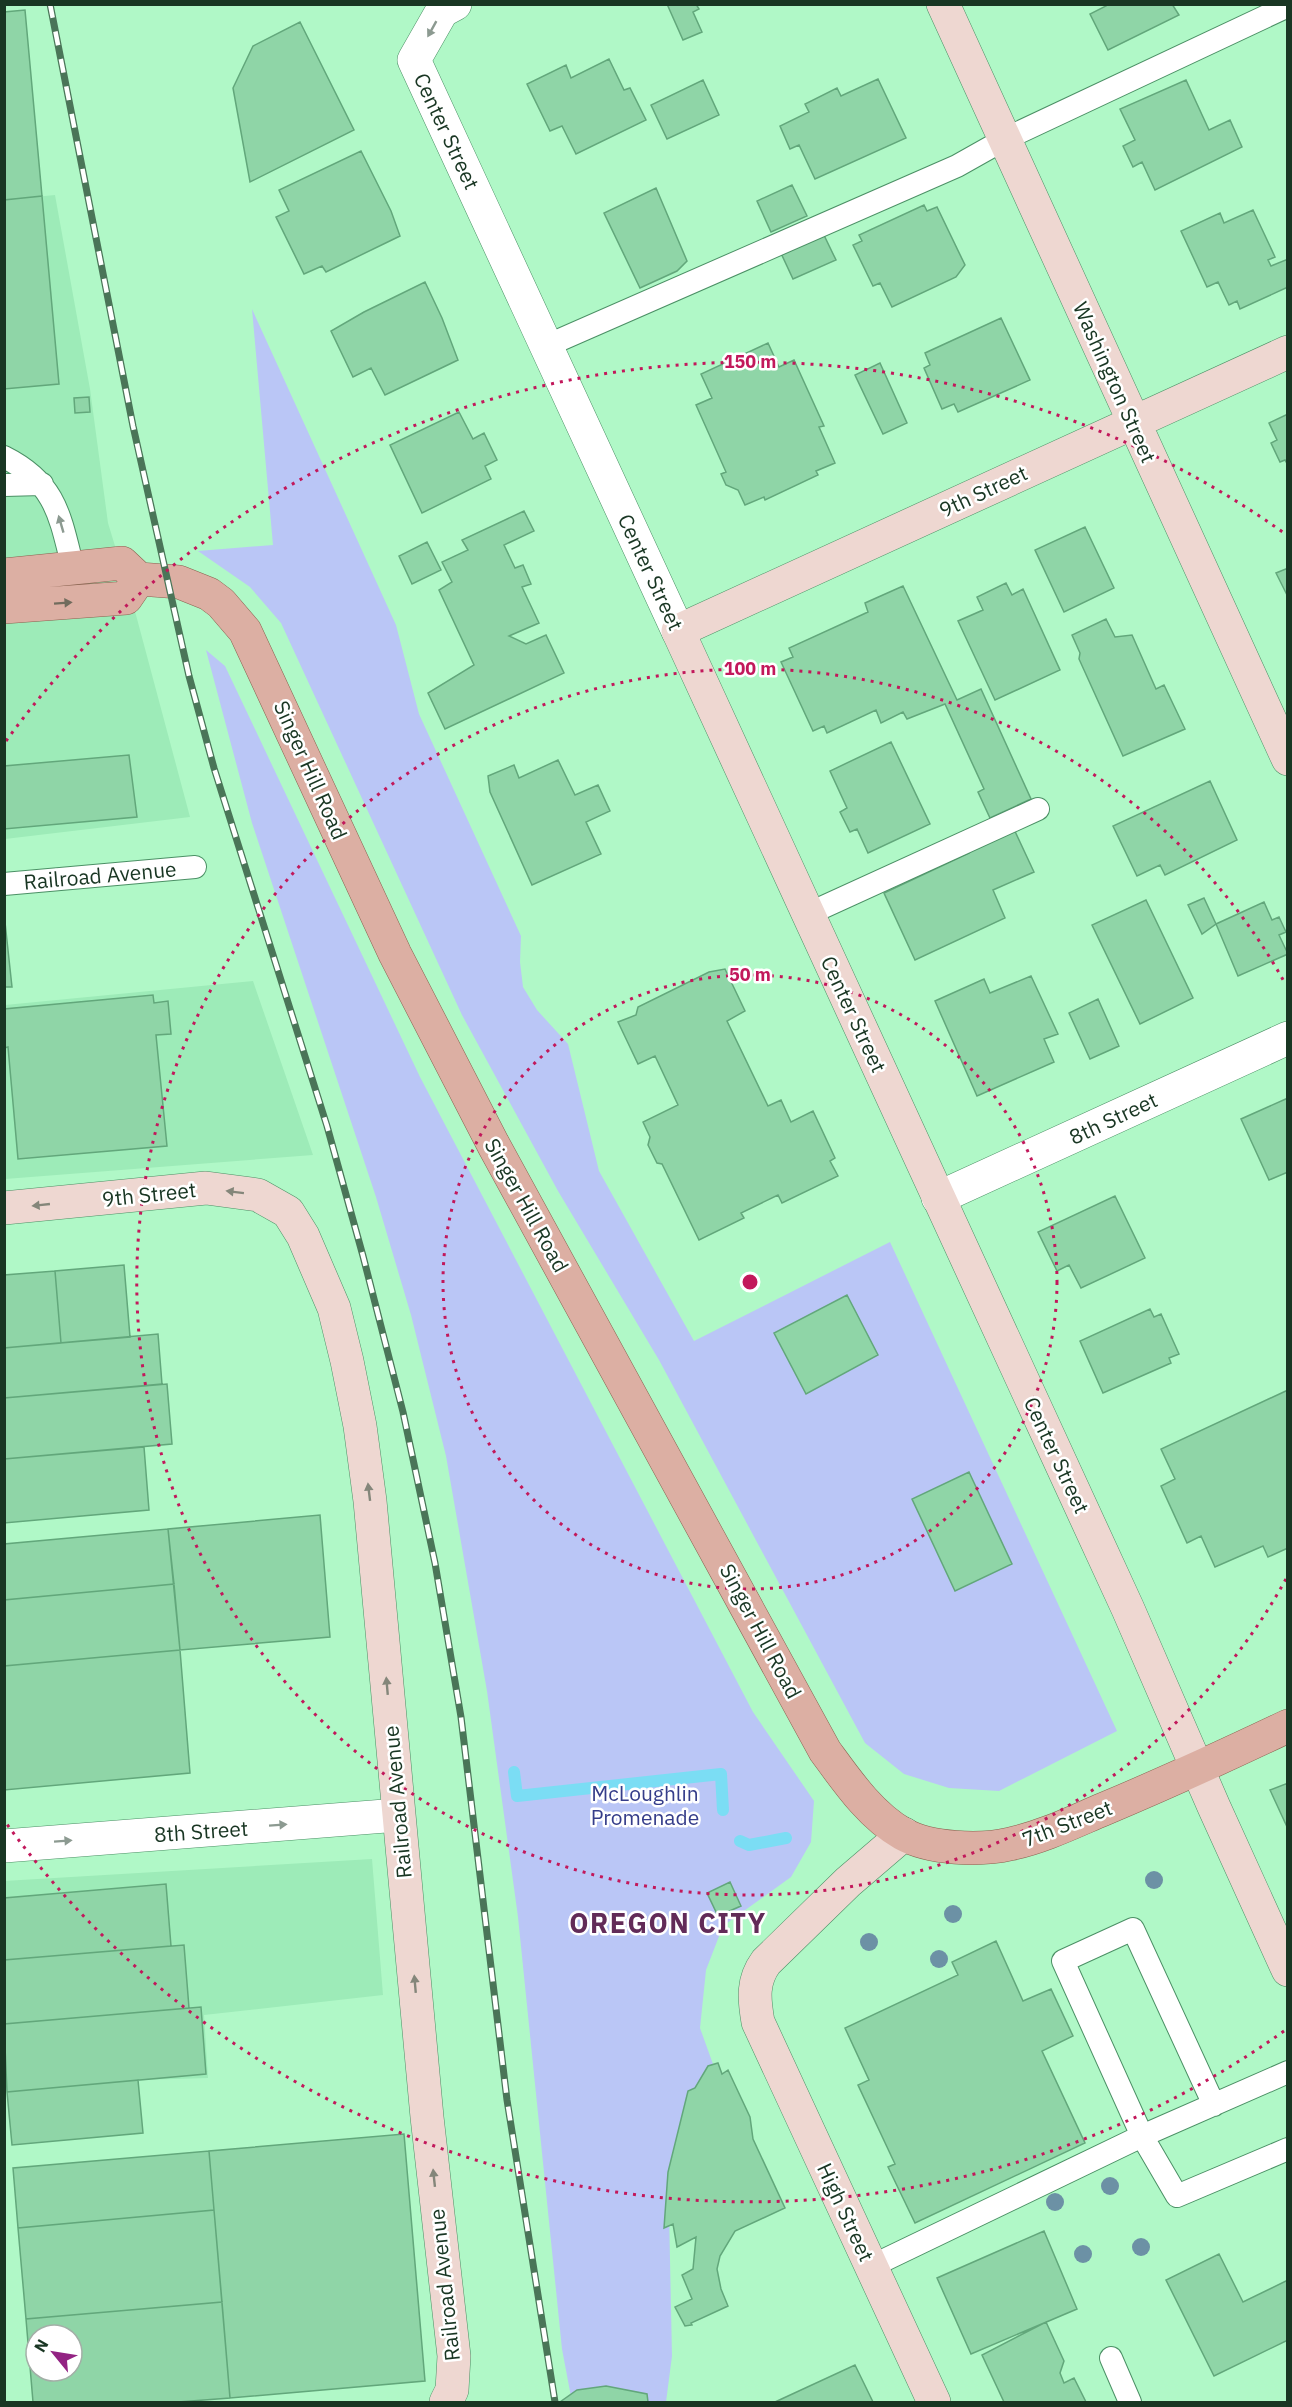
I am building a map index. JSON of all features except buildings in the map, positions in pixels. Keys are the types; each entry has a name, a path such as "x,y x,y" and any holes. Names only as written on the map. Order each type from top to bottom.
{"main road":[{"path":"4,575 122,563 153,579 126,598 4,607"},
{"name":"Singer Hill Road","path":"153,579 194,586 209,594 227,609 245,631 395,954 493,1144 825,1751 871,1809 904,1834"},
{"name":"7th Street","path":"904,1834 918,1840 959,1848 1008,1845 1039,1836 1197,1768 1287,1726"}],"street":[{"name":"Center Street","path":"455,4 442,11 414,60 1128,1609 1287,1970"},
{"name":"Washington Street","path":"943,4 1287,759"},
{"name":"9th Street","path":"678,631 1287,352"},
{"name":"8th Street","path":"938,1198 1287,1038"},
{"name":"9th Street","path":"4,1208 206,1188 258,1195 288,1212"},
{"name":"Railroad Avenue","path":"288,1212 303,1236 334,1308 360,1426 370,1501 427,2117 454,2356 452,2390 446,2403"},
{"name":"8th Street","path":"4,1846 399,1815"},
{"name":"High Street","path":"904,1834 848,1882 766,1962 755,1984 755,2001 758,2022 934,2403"}],"lane":[{"path":"546,346 957,166 1005,139 1287,6"},
{"path":"4,457 22,466 42,484 56,506 73,568"},
{"path":"4,485 42,484"},
{"path":"808,914 1038,809"},
{"name":"Railroad Avenue","path":"4,884 195,867"},
{"path":"1214,2105 1133,1929 1063,1962 1142,2136 1177,2196 1287,2149"},
{"path":"872,2266 1142,2136 1287,2072"},
{"path":"1111,2358 1130,2403"}],"shaded area":[{"path":"55,195 90,389 108,523 136,615 190,817 5,839 4,200"},
{"path":"253,981 313,1155 5,1179 5,1005"},
{"path":"372,1859 383,1995 204,2015 208,2078 140,2080 5,2091 4,1881"}],"green space":[{"path":"252,309 396,625 419,714 521,936 520,962 523,987 537,1010 568,1044 599,1171 694,1341 890,1242 1117,1731 999,1791 949,1788 904,1774 865,1743 659,1360 558,1191 462,1015 281,623 250,587 198,551 273,545"},
{"name":"McLoughlin Promenade","path":"206,650 225,666 420,1077 753,1712 814,1801 811,1842 791,1877 723,1926 706,1970 700,2028 718,2078 669,2211 672,2356 666,2402 572,2402 562,2349 518,1917 487,1691 446,1456 411,1315 376,1197 252,823"}],"waterway":[{"path":"514,1772 517,1796 721,1774 723,1810"},
{"path":"740,1841 749,1845 786,1838"}],"railway":[{"path":"50,4 133,426 189,676 214,768 327,1126 403,1412 435,1563 461,1717 507,2100 555,2402"}],"district":[{"name":"OREGON CITY","path":"668,1922"}]}
